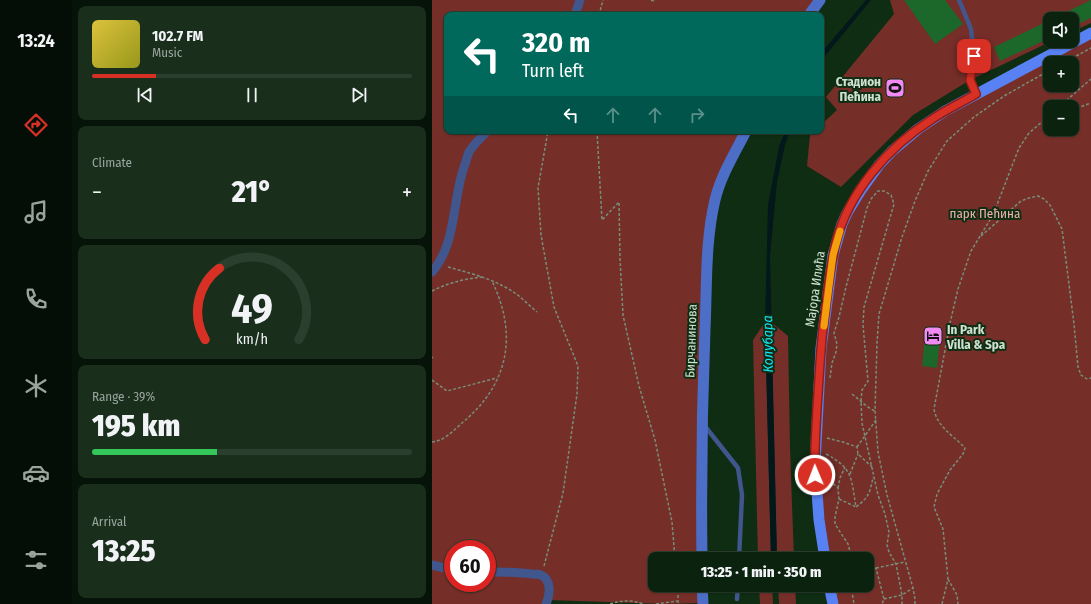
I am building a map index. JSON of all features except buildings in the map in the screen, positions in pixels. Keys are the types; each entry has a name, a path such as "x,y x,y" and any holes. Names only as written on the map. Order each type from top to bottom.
{"main road":[{"path":"810,12 820,0"},
{"name":"Мајора Илића","path":"824,552 819,520 815,452 821,348 833,255 842,224 854,201 869,178 892,151 931,120 976,94 1091,33"},
{"name":"Бирчанинова","path":"702,552 702,422 710,228 716,199 726,171 744,134"},
{"path":"702,592 702,604"},
{"path":"831,592 833,604"}],"street":[{"path":"576,12 580,0"},
{"path":"432,272 439,264 449,239 460,179 469,152 484,134"},
{"path":"432,565 444,568"},
{"path":"496,572 517,572 541,576 547,580 549,586 546,604"}],"lane":[{"path":"959,0 971,29 974,56 970,80 976,94"},
{"path":"702,422 738,468 742,495 739,552"},
{"path":"738,592 738,599"}],"path":[{"path":"600,12 602,0"},
{"path":"651,0 656,0"},
{"path":"1076,56 1091,48"},
{"path":"915,604 913,588 887,495 878,452 875,411 879,314 902,237 915,201 928,171 947,141 960,129 1004,96 1043,74"},
{"path":"1067,100 1091,79"},
{"path":"1079,107 1091,103"},
{"path":"942,604 948,578 943,529 934,507 937,494 950,470 963,454 965,448 940,424 934,409 950,323 958,289 971,251 998,205 1019,148 1029,133 1041,123"},
{"path":"541,576 563,493 577,394 578,366 554,308 541,235 538,188 547,134"},
{"path":"597,134 602,220 619,202 623,315 639,386 655,440 672,522 674,552"},
{"path":"830,380 832,363 837,344 834,334 867,208 871,198 878,192 884,191 891,195 894,204 864,307 863,325 868,381 862,390 862,423 889,532 887,545 896,564 902,595 902,604"},
{"path":"979,237 1022,201 1038,196 1050,205 1062,229 1078,366 1081,375 1087,379 1091,378"},
{"path":"439,264 482,276 503,286 519,296 537,312"},
{"path":"432,291 446,284 482,276"},
{"path":"432,442 439,441 466,420 482,403 498,378 504,362 507,346 506,322 498,294 492,281"},
{"path":"432,380 447,391 498,378"},
{"path":"852,394 861,400 868,408 875,411"},
{"path":"850,474 858,454 857,447 876,420"},
{"path":"827,443 827,438 857,447"},
{"path":"826,462 827,449"},
{"path":"826,454 845,467 850,474 856,507"},
{"path":"858,454 872,467"},
{"path":"826,466 829,480 838,488"},
{"path":"845,467 840,478 838,488 839,499 835,524 848,544 850,552"},
{"path":"856,507 870,493 874,475"},
{"path":"839,499 856,507"},
{"path":"882,604 884,599 876,568 905,562"},
{"path":"948,578 956,595 958,604"},
{"path":"884,599 902,595 913,588"},
{"path":"678,592 678,604"},
{"path":"852,592 854,604"},
{"path":"610,604 619,600 634,601 644,604"},
{"path":"656,604 677,601"}],"green space":[{"path":"432,0 820,0 811,12 444,12 444,134 744,134 726,171 710,228 702,552 648,552 648,592 702,592 702,603 666,604 548,600 546,604 432,604"},
{"name":"Стадион Пећина","path":"890,0 1091,0 1091,23 1079,29 1079,12 1043,12 1043,45 970,80 913,115 841,187 807,166 810,135 824,134 824,122 837,110 826,97 894,14"},
{"name":"парк Пећина","path":"1091,34 1091,604 833,604 830,592 874,592 874,552 824,552 816,486 832,255 854,201 920,128 1043,60 1043,92 1079,92 1079,56 1051,56 1066,48 1079,48 1079,41"},
{"path":"765,322 771,552 758,552 753,340"},
{"path":"771,322 788,336 794,552 777,552"},
{"path":"759,592 772,592 773,604 760,604"},
{"path":"778,592 795,592 796,604 779,604"}],"water":[{"path":"866,0 871,0 824,57 824,49"},
{"name":"Колубара","path":"784,134 789,134 777,182 770,256 777,552 771,552 765,322 768,205 779,147"}],"slow traffic":[{"path":"824,326 833,255 840,231"}],"place":[{"name":"Стадион Пећина","path":"895,88"},
{"name":"In Park Villa & Spa","path":"933,336"}],"route":[{"path":"815,475 821,348 833,255 842,224 854,201 869,178 892,151 931,120 976,94 970,80 974,56"}]}
